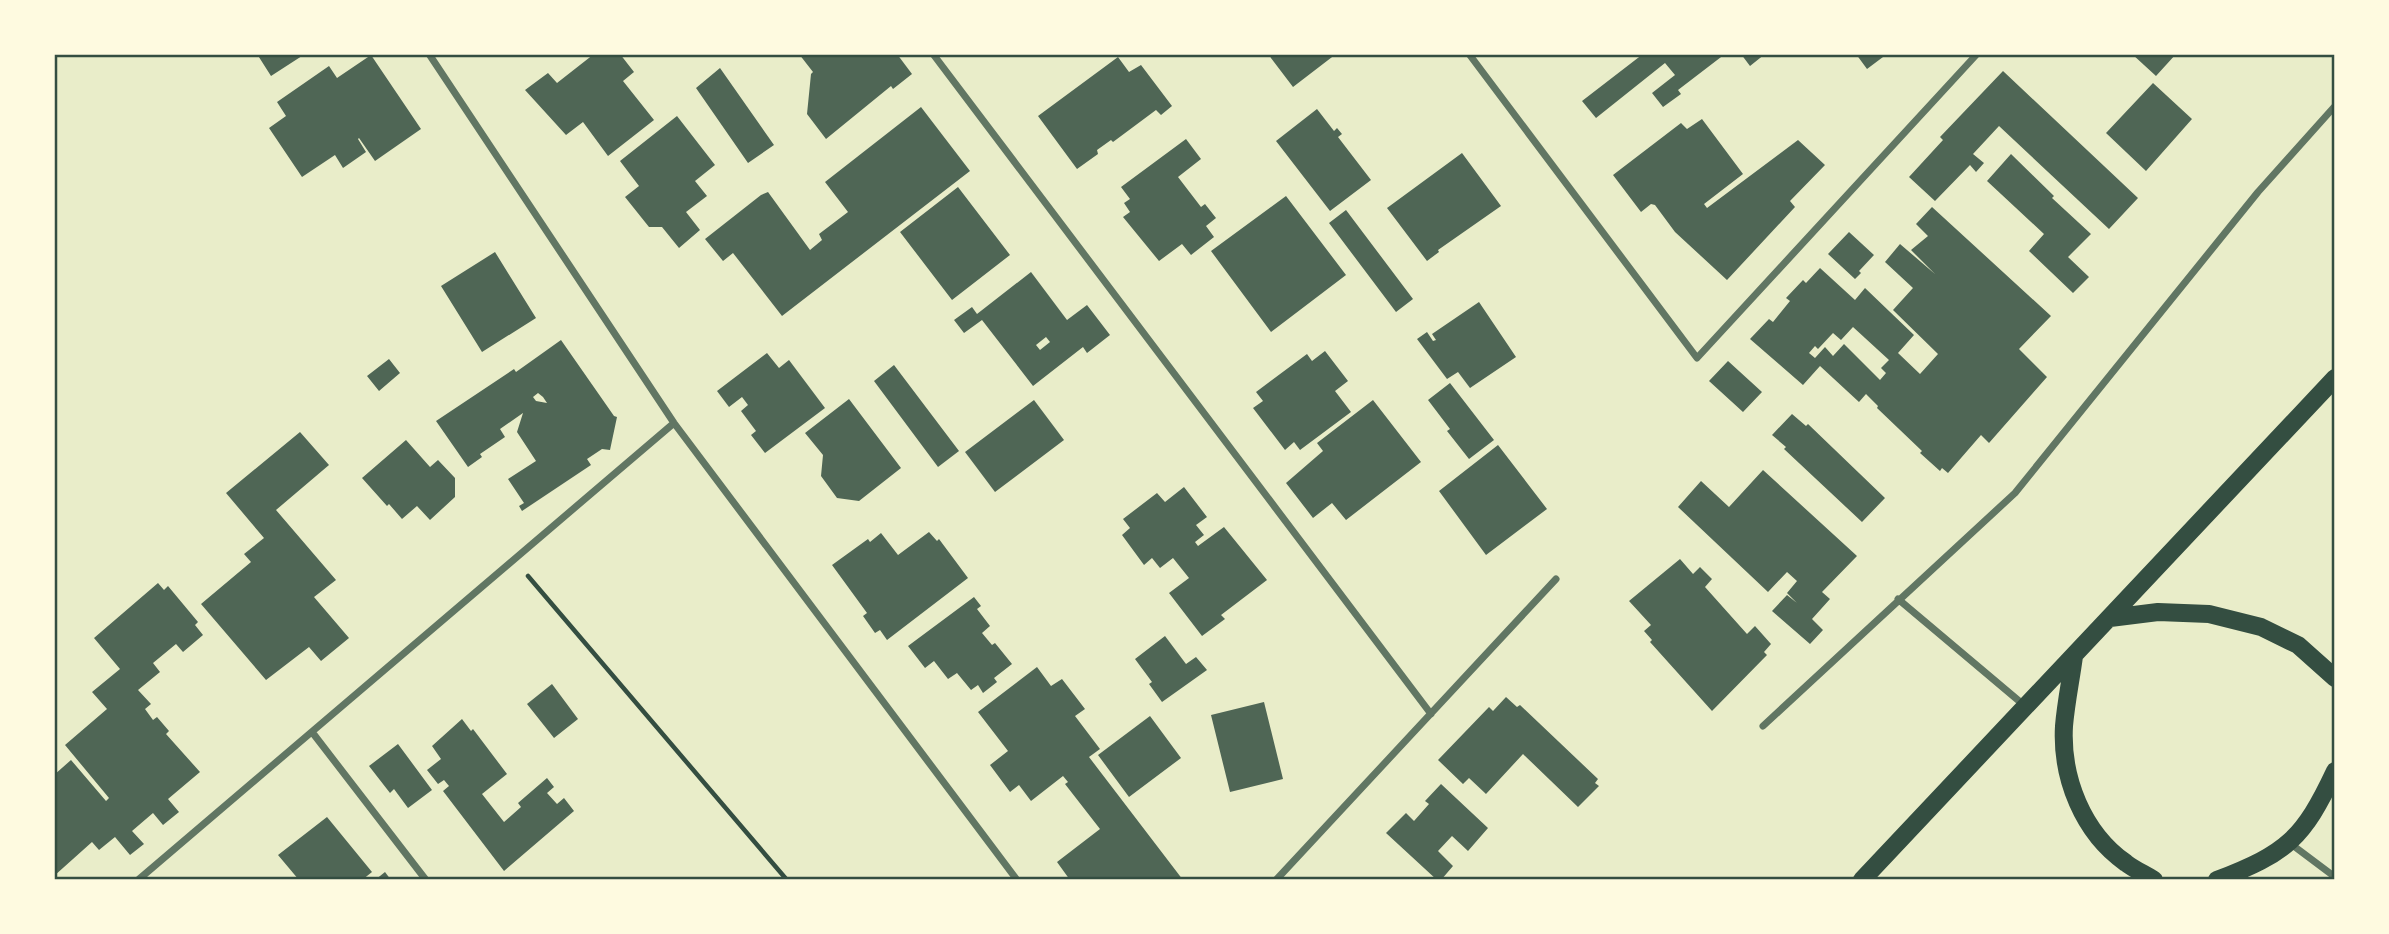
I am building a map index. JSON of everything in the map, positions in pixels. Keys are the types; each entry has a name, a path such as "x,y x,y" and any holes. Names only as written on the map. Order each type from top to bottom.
{"main road":[{"path":"1862,880 2074,656 2151,570 2335,378"},
{"path":"2109,618 2158,612 2208,614 2261,627 2298,645 2335,678"},
{"path":"2074,656 2064,726 2066,769 2075,796 2101,841 2126,863 2154,880"},
{"path":"2217,880 2258,864 2291,844 2318,808 2335,771"}],"street":[{"path":"429,54 674,423 1017,880"},
{"path":"933,54 1431,713"},
{"path":"1469,54 1697,358 1978,54"},
{"path":"1763,726 2015,493 2258,191 2335,106"},
{"path":"138,880 674,423"},
{"path":"1276,880 1556,579"},
{"path":"1898,599 2025,706"},
{"path":"312,732 426,880"},
{"path":"2291,844 2335,877"}],"path":[{"path":"514,559 787,880"}],"building":[{"path":"257,54 305,54 271,76"},
{"path":"594,54 620,54 634,72 623,81 654,120 608,156 583,122 566,135 525,90 548,73 557,83"},
{"path":"799,54 897,54 912,74 893,89 891,86 826,139 807,114 813,72"},
{"path":"1268,54 1336,54 1293,87"},
{"path":"1643,54 1725,54 1678,90 1681,94 1663,107 1652,93 1675,75 1665,63 1596,118 1582,101"},
{"path":"1741,54 1765,54 1750,66"},
{"path":"1856,54 1887,54 1867,69"},
{"path":"2132,54 2176,54 2156,76"},
{"path":"371,55 421,129 375,161 359,138 366,152 343,168 335,155 302,177 269,128 286,116 277,102 329,66 337,78"},
{"path":"1118,57 1129,72 1141,65 1172,106 1161,115 1156,110 1113,142 1111,140 1097,150 1098,154 1077,169 1038,116"},
{"path":"720,68 774,145 748,163 696,88"},
{"path":"2003,71 2138,198 2109,229 1999,126 1973,154 1984,163 1976,172 1970,165 1935,201 1909,177 1943,140 1940,137"},
{"path":"2153,83 2192,119 2146,171 2106,133"},
{"path":"921,107 970,171 782,316 733,253 723,261 705,239 768,192 810,250 822,240 819,234 848,212 825,182"},
{"path":"1317,109 1334,131 1337,128 1342,134 1338,137 1371,180 1330,211 1276,141"},
{"path":"677,116 715,165 695,181 707,196 686,212 700,230 679,248 662,227 649,227 625,197 639,186 620,161"},
{"path":"1702,119 1743,174 1704,204 1707,208 1798,140 1825,165 1790,201 1795,207 1727,280 1675,232 1655,205 1651,204 1641,212 1613,175 1681,123 1687,129"},
{"path":"1186,139 1201,159 1178,177 1201,207 1205,204 1216,218 1206,226 1214,237 1191,255 1182,244 1159,261 1123,217 1130,212 1124,203 1130,199 1121,187"},
{"path":"1462,153 1501,206 1438,250 1439,252 1427,261 1387,208"},
{"path":"2011,154 2054,196 2052,198 2091,234 2068,257 2089,277 2073,293 2029,251 2044,234 1987,181"},
{"path":"958,187 1010,255 952,300 900,232"},
{"path":"1286,196 1346,275 1271,332 1211,251"},
{"path":"1932,207 2051,316 2019,349 2047,377 1989,443 1981,435 1948,473 1942,468 1940,471 1920,453 1922,451 1866,394 1859,402 1820,366 1803,385 1750,339 1769,319 1773,322 1790,301 1786,298 1803,280 1806,283 1820,268 1855,300 1865,288 1914,335 1898,353 1920,374 1938,354 1893,310 1913,288 1885,262 1900,244 1935,274 1911,250 1928,236 1916,224","holes":["1853,327 1889,360 1881,368 1886,373 1880,380 1844,344 1833,356 1825,347 1815,358 1809,353 1815,346 1818,349 1833,333 1841,340"]},
{"path":"1346,210 1413,299 1396,312 1329,223"},
{"path":"1849,232 1874,255 1855,279 1828,254"},
{"path":"495,252 536,318 482,352 441,286"},
{"path":"1031,272 1067,320 1087,305 1110,335 1087,353 1083,347 1033,386 982,320 964,333 954,320 972,307 977,314","holes":["1046,337 1050,342 1040,350 1036,345"]},
{"path":"1479,302 1516,357 1470,388 1458,372 1447,379 1417,339 1427,332 1433,341 1436,340 1432,334"},
{"path":"561,340 617,417 610,450 602,449 587,459 591,465 522,511 519,506 524,503 508,479 536,461 517,432 523,413 500,429 505,437 480,454 482,457 468,467 436,421 514,369 516,372","holes":["538,393 547,403 536,401 533,397"]},
{"path":"1325,351 1348,381 1335,391 1351,412 1300,450 1294,442 1285,450 1253,408 1263,401 1256,392 1307,354 1312,361"},
{"path":"767,353 779,368 789,360 825,408 765,453 751,435 756,431 741,411 748,405 742,397 729,407 717,391"},
{"path":"389,359 400,373 379,391 367,376"},
{"path":"1728,361 1762,392 1743,412 1709,381"},
{"path":"894,365 959,451 938,467 874,381"},
{"path":"1450,383 1494,440 1469,459 1428,400"},
{"path":"849,399 901,468 859,501 837,498 821,476 823,455 805,433"},
{"path":"1034,400 1064,440 995,492 965,452"},
{"path":"1373,400 1421,462 1346,520 1332,503 1313,518 1286,483 1323,451 1317,443"},
{"path":"1792,414 1806,426 1808,424 1885,498 1862,522 1772,435"},
{"path":"300,432 329,465 276,510 336,580 314,597 349,638 321,661 309,647 266,680 201,604 251,562 244,554 264,538 226,493"},
{"path":"406,440 430,467 438,460 455,478 455,497 430,520 417,506 402,519 362,478"},
{"path":"1498,445 1547,509 1486,555 1439,491"},
{"path":"1763,470 1857,556 1822,592 1830,599 1812,619 1823,630 1810,644 1772,611 1787,595 1797,603 1787,593 1797,581 1787,572 1768,592 1678,507 1701,481 1729,507"},
{"path":"1184,487 1207,517 1196,525 1204,535 1195,542 1198,546 1224,527 1267,580 1221,615 1225,619 1202,636 1169,593 1189,578 1173,558 1160,568 1152,558 1144,565 1122,535 1130,528 1123,519 1157,493 1165,502"},
{"path":"929,532 937,541 939,539 968,578 887,640 880,630 875,633 863,616 867,613 832,565 881,533 898,555"},
{"path":"1680,559 1693,574 1700,567 1712,579 1705,587 1747,634 1755,626 1771,644 1764,652 1767,655 1712,711 1650,642 1652,640 1644,631 1651,625 1629,601"},
{"path":"158,583 164,590 168,586 198,622 195,625 203,635 183,652 176,644 153,663 160,672 138,690 151,704 145,709 153,720 157,717 169,731 166,734 200,772 168,799 179,812 163,825 153,813 132,831 144,844 130,855 115,837 99,850 92,842 54,876 54,775 71,760 106,801 109,798 65,745 107,709 92,692 120,669 94,638"},
{"path":"974,597 981,606 977,609 990,626 982,633 992,645 995,643 1012,664 994,678 997,682 983,693 978,685 971,690 957,673 948,679 934,661 925,668 908,646"},
{"path":"1165,636 1186,664 1196,657 1207,670 1162,702 1149,684 1152,682 1135,659"},
{"path":"1037,667 1051,686 1062,679 1085,709 1075,716 1100,749 1089,757 1183,880 1070,880 1057,862 1100,829 1065,784 1068,782 1063,776 1031,801 1019,785 1010,792 990,765 1008,751 978,712"},
{"path":"552,684 578,719 554,738 527,704"},
{"path":"1506,697 1517,707 1520,705 1598,779 1595,783 1599,786 1578,807 1523,754 1486,794 1469,778 1463,784 1438,760 1489,707 1493,711"},
{"path":"1264,702 1283,779 1230,792 1211,715"},
{"path":"1150,716 1181,758 1129,797 1098,755"},
{"path":"462,719 471,731 473,729 507,774 482,794 504,822 521,807 518,803 547,778 554,787 547,793 557,804 564,798 574,811 504,871 443,791 449,786 444,780 438,784 427,770 441,759 432,746"},
{"path":"398,744 432,790 408,808 394,789 390,793 369,766"},
{"path":"1441,784 1488,828 1468,851 1452,836 1438,851 1453,866 1441,880 1437,880 1386,833 1406,813 1414,821 1429,804 1425,801"},
{"path":"327,817 372,872 362,880 299,880 278,855"},
{"path":"385,872 391,880 375,880"}]}
